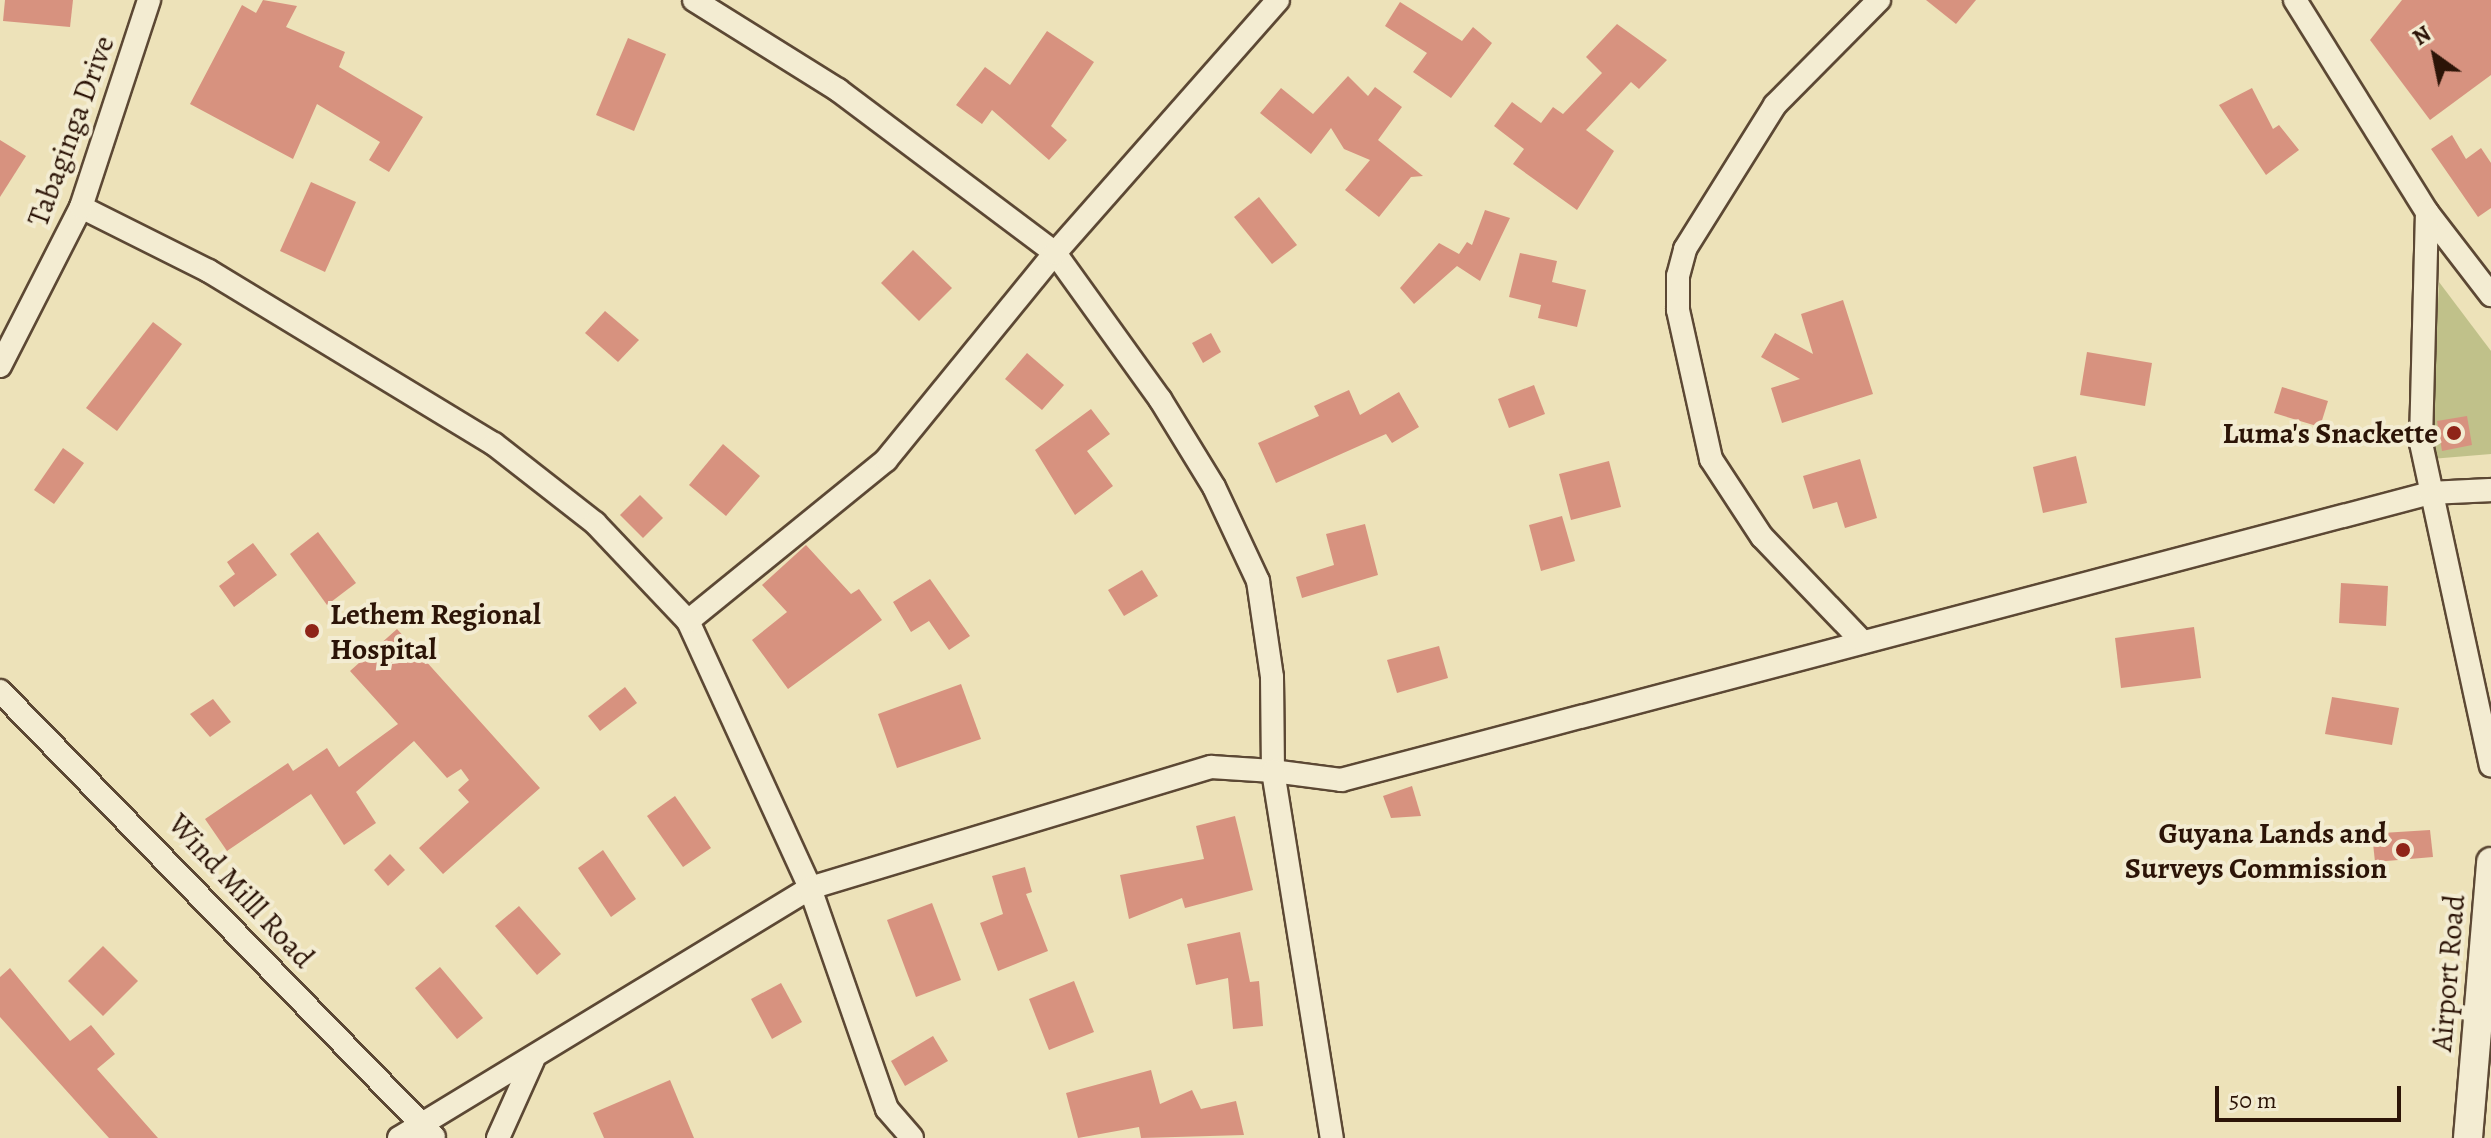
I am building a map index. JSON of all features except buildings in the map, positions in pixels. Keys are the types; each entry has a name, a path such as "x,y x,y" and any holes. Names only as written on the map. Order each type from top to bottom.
{"street":[{"name":"Tabaginga Drive","path":"0,366 81,207 149,0"},
{"path":"694,0 970,182 1055,253 1160,399 1214,487 1258,581 1272,677 1273,771 1332,1138"},
{"path":"688,621 886,460 1055,253 1278,0"},
{"path":"1859,638 1762,537 1711,459 1678,310 1678,276 1685,249 1775,105 1879,0"},
{"path":"2295,0 2427,212 2491,295"},
{"path":"81,207 209,271 494,444 595,523 688,621 810,888 887,1109 912,1138"},
{"path":"2427,212 2421,443 2491,766"},
{"path":"399,1138 429,1133 534,1059 810,888 1211,767 1341,780 1859,638 2430,493 2491,490"},
{"name":"Wind Milll Road","path":"0,691 429,1133"},
{"name":"Airport Road","path":"2468,1138 2487,950 2491,862"},
{"path":"498,1138 534,1059"}],"green space":[{"path":"2439,282 2491,351 2491,454 2431,459"}],"place":[{"name":"Luma's Snackette","path":"2454,433"},
{"name":"Lethem Regional Hospital","path":"312,631"},
{"name":"Guyana Lands and Surveys Commission","path":"2403,850"}]}
